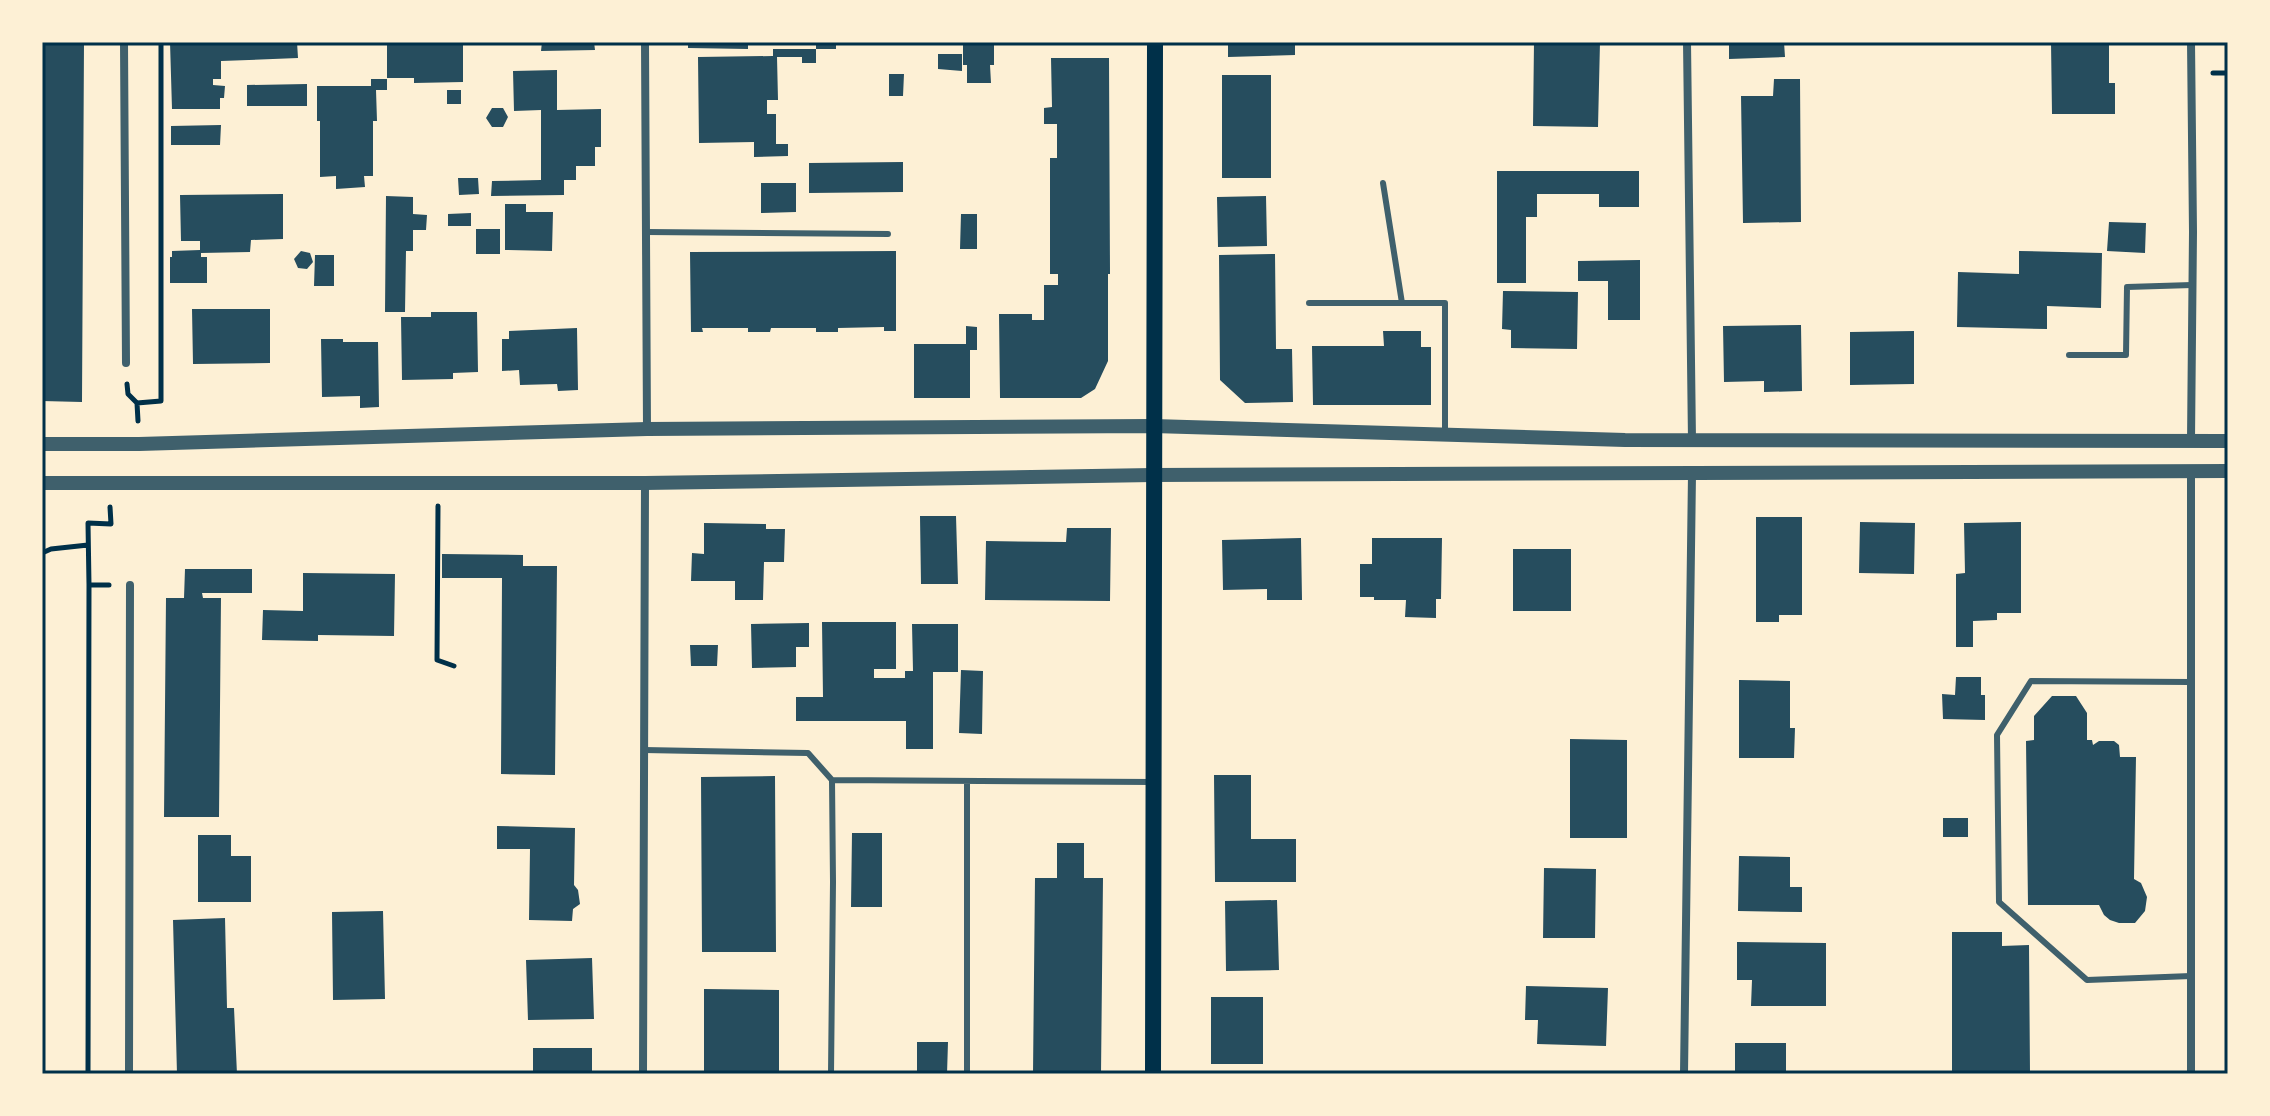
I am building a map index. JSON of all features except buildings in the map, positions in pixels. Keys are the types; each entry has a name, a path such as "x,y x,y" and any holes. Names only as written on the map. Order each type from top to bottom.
{"main road":[{"path":"1153,1074 1155,42"}],"street":[{"path":"124,42 126,363"},
{"path":"645,42 647,429"},
{"path":"1687,42 1692,440"},
{"path":"2191,42 2191,440"},
{"path":"42,444 139,444 647,429 1153,426 1692,440 2228,441"},
{"path":"2191,471 2191,1074"},
{"path":"42,483 645,483 1153,475 2228,471"},
{"path":"1684,1074 1692,474"},
{"path":"643,1074 645,483"},
{"path":"129,1074 130,585"}],"lane":[{"path":"1383,183 1402,303"},
{"path":"646,232 888,234"},
{"path":"2069,355 2126,355 2127,287 2192,285"},
{"path":"1309,303 1445,303 1445,434"},
{"path":"2190,682 2031,681 1997,735 1999,902 2087,980 2191,976"},
{"path":"644,750 808,753 832,780 831,1074"},
{"path":"832,780 1153,782"},
{"path":"967,781 967,1074"}],"path":[{"path":"438,483 437,660 454,666"},
{"path":"42,553 88,545"},
{"path":"88,1074 89,585"}]}
